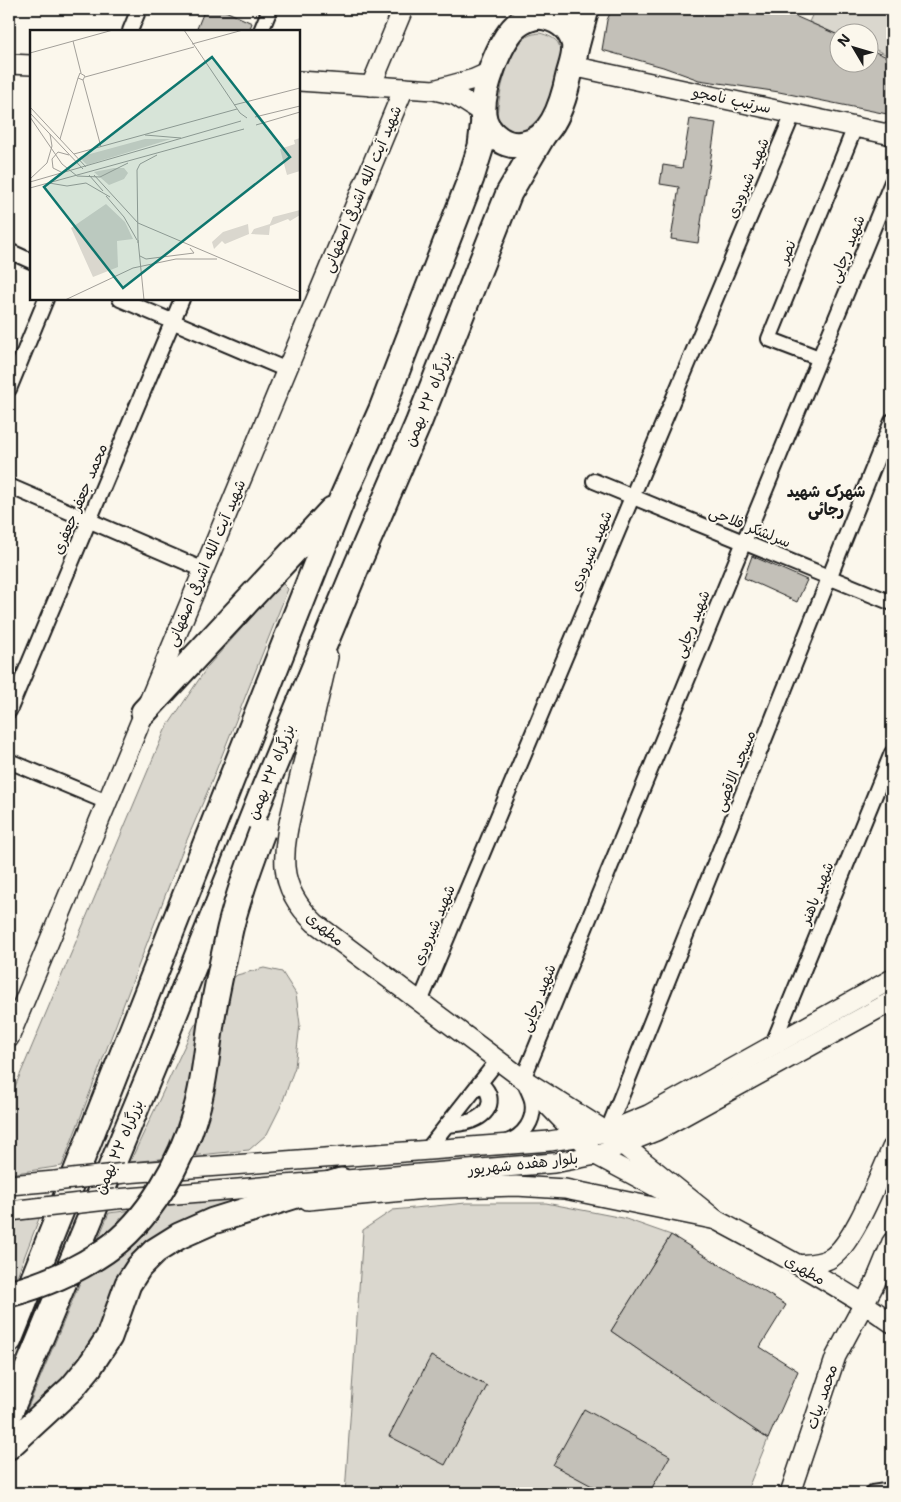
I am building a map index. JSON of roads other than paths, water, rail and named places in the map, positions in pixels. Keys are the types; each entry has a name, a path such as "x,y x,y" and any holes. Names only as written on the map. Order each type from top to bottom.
{"highway":[{"path":"574,58 570,33 565,26 557,20 526,15 504,42 488,85 484,116 494,135 509,144 527,144 543,135 554,119 562,100 574,58 586,9"},
{"name":"بزرگراه ۲۲ بهمن","path":"11,1333 342,499 382,409 471,178 481,146 484,116"},
{"name":"بزرگراه ۲۲ بهمن","path":"9,1414 162,1045 265,787 418,424 509,193 543,135"},
{"path":"144,712 342,499"},
{"path":"9,1294 36,1287 77,1268 106,1251 135,1223 153,1201 168,1179 183,1149 197,1110 213,1013 230,928 246,875 370,536"},
{"path":"9,1446 41,1414 72,1388 90,1366 109,1337 128,1284 139,1267 155,1251 179,1236 213,1221 341,1181"}],"main road":[{"path":"370,86 403,9"},
{"name":"سرتیپ نامجو","path":"574,58 793,114 892,135"},
{"path":"9,64 30,65"},
{"path":"434,90 474,80 492,71"},
{"path":"300,81 434,90 455,95 484,116"},
{"name":"شهید آیت الله اشرفی اصفهانی","path":"9,1038 15,1007 107,802 404,88"},
{"name":"مطهری","path":"332,640 287,834 285,866 293,895 303,912 315,923 523,1078"},
{"name":"بلوار هفده شهریور","path":"9,1185 578,1138 607,1132 648,1115 892,979"},
{"name":"بلوار هفده شهریور","path":"9,1211 116,1199 554,1163 596,1155 656,1131 892,1001"},
{"path":"523,1078 607,1132 716,1220"},
{"path":"523,1078 596,1155 716,1220"},
{"path":"798,1265 819,1262 830,1258 841,1249 856,1226 892,1148"},
{"path":"264,1205 345,1195 425,1189 516,1186 565,1189 716,1220"},
{"name":"مطهری","path":"716,1220 877,1308 892,1323"},
{"name":"محمد بیات","path":"790,1493 836,1356 877,1308 875,1284 892,1242"}],"street":[{"path":"130,30 139,9"},
{"path":"261,30 270,9"},
{"name":"شهید شیرودی","path":"420,1002 793,114"},
{"name":"نصر","path":"819,358 769,339 855,127"},
{"name":"شهید رجایی","path":"523,1078 892,182"},
{"path":"9,252 30,261"},
{"path":"9,390 46,300"},
{"path":"122,300 287,370"},
{"name":"محمد جعفر جعفری","path":"9,711 182,300"},
{"name":"مسجد الاقصی","path":"607,1132 892,422"},
{"name":"سرلشکر فلاحی","path":"594,481 892,603"},
{"path":"9,486 204,570"},
{"name":"شهید باهنر","path":"772,1046 892,753"},
{"path":"9,761 107,802"},
{"path":"427,1150 498,1060"},
{"path":"495,1145 520,1136 528,1127 532,1118 532,1099 523,1078"},
{"path":"447,1125 463,1124 476,1119 485,1111 490,1096 488,1090 480,1083"},
{"path":"872,1493 892,1490"}],"district":[{"name":"شهرک شهید رجائی","path":"826,500"}]}
